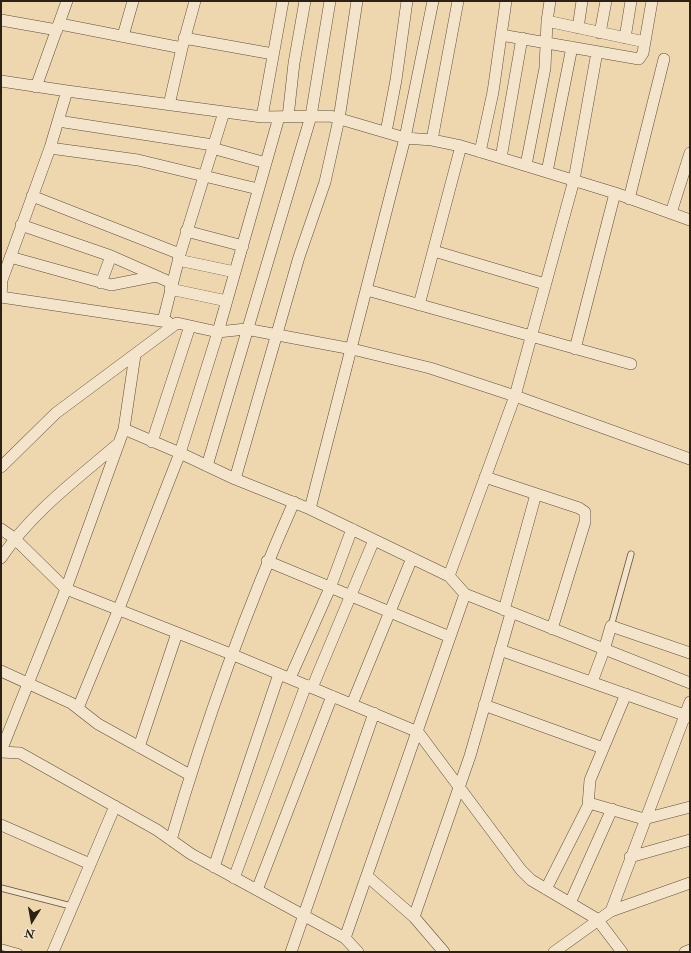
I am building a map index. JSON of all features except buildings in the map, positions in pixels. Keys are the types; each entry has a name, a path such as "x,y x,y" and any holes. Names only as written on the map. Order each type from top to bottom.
{"street":[{"path":"36,87 67,1"},
{"path":"123,36 133,1"},
{"path":"169,105 183,43 195,1"},
{"path":"262,117 283,1"},
{"path":"78,708 180,453 227,302 266,163 284,117 304,1"},
{"path":"207,466 246,329 311,116 330,1"},
{"path":"235,479 298,257 325,182 340,119 357,1"},
{"path":"386,132 396,80 407,1"},
{"path":"310,509 405,138 433,1"},
{"path":"432,140 458,1"},
{"path":"480,152 493,92 506,1"},
{"path":"526,165 545,68 547,42 546,21 550,1"},
{"path":"578,28 582,1"},
{"path":"600,33 606,1"},
{"path":"625,38 632,1"},
{"path":"501,35 639,59 645,42 652,1"},
{"path":"1,20 273,54"},
{"path":"546,21 645,42"},
{"path":"501,158 522,38"},
{"path":"547,172 572,47"},
{"path":"449,576 515,396 574,180 597,52"},
{"path":"629,199 664,59"},
{"path":"1,81 262,117 330,116 405,138 432,140 461,146 615,193 690,220"},
{"path":"67,91 50,148 10,258 3,271 1,297 177,323 218,332 246,329 352,349 430,368 515,396 690,459"},
{"path":"162,321 186,231 224,112"},
{"path":"58,121 212,147 266,163"},
{"path":"419,305 461,146"},
{"path":"50,148 138,160 258,189"},
{"path":"671,213 690,153"},
{"path":"574,349 615,193"},
{"path":"32,196 179,257 235,272"},
{"path":"21,225 111,256 156,276 171,286 227,302"},
{"path":"186,231 243,246"},
{"path":"434,251 545,284"},
{"path":"102,283 111,256"},
{"path":"10,258 102,283 117,285 156,276"},
{"path":"367,290 630,364"},
{"path":"1,467 56,413 135,356 177,323"},
{"path":"152,442 190,326"},
{"path":"135,356 124,429 120,443 66,589 1,752 20,753 115,806 157,830 191,854 345,938 358,952"},
{"path":"124,429 235,479 310,509 412,558 449,576 465,594 507,612 690,683"},
{"path":"1,558 14,538 50,502 120,443"},
{"path":"485,477 579,508 585,512 586,516 552,629"},
{"path":"414,917 459,788 500,650 507,612 536,494"},
{"path":"172,840 190,775 231,654 267,561 294,502"},
{"path":"290,678 330,588 352,529"},
{"path":"1,530 14,538 66,589 118,611 231,654 418,732 521,870 531,880 597,920 622,952"},
{"path":"234,878 309,686 374,540"},
{"path":"352,704 391,613 412,558"},
{"path":"267,561 450,637"},
{"path":"345,938 465,594"},
{"path":"592,682 611,626 690,653"},
{"path":"138,747 177,633"},
{"path":"500,650 688,716"},
{"path":"1,671 78,708 98,724 190,775"},
{"path":"214,867 279,674"},
{"path":"546,889 589,803 588,786 626,694"},
{"path":"258,890 332,696"},
{"path":"610,911 644,819 688,716 690,702"},
{"path":"484,705 603,748"},
{"path":"291,952 374,713"},
{"path":"589,803 644,819 690,807"},
{"path":"53,952 71,906 115,806"},
{"path":"570,903 612,809"},
{"path":"1,825 90,864"},
{"path":"630,857 690,840"},
{"path":"367,876 414,917 444,952"},
{"path":"554,952 610,911 690,884"},
{"path":"685,952 690,950"}],"lane":[{"path":"611,626 631,554"},
{"path":"1,888 71,906"},
{"path":"1,947 19,952"}]}
